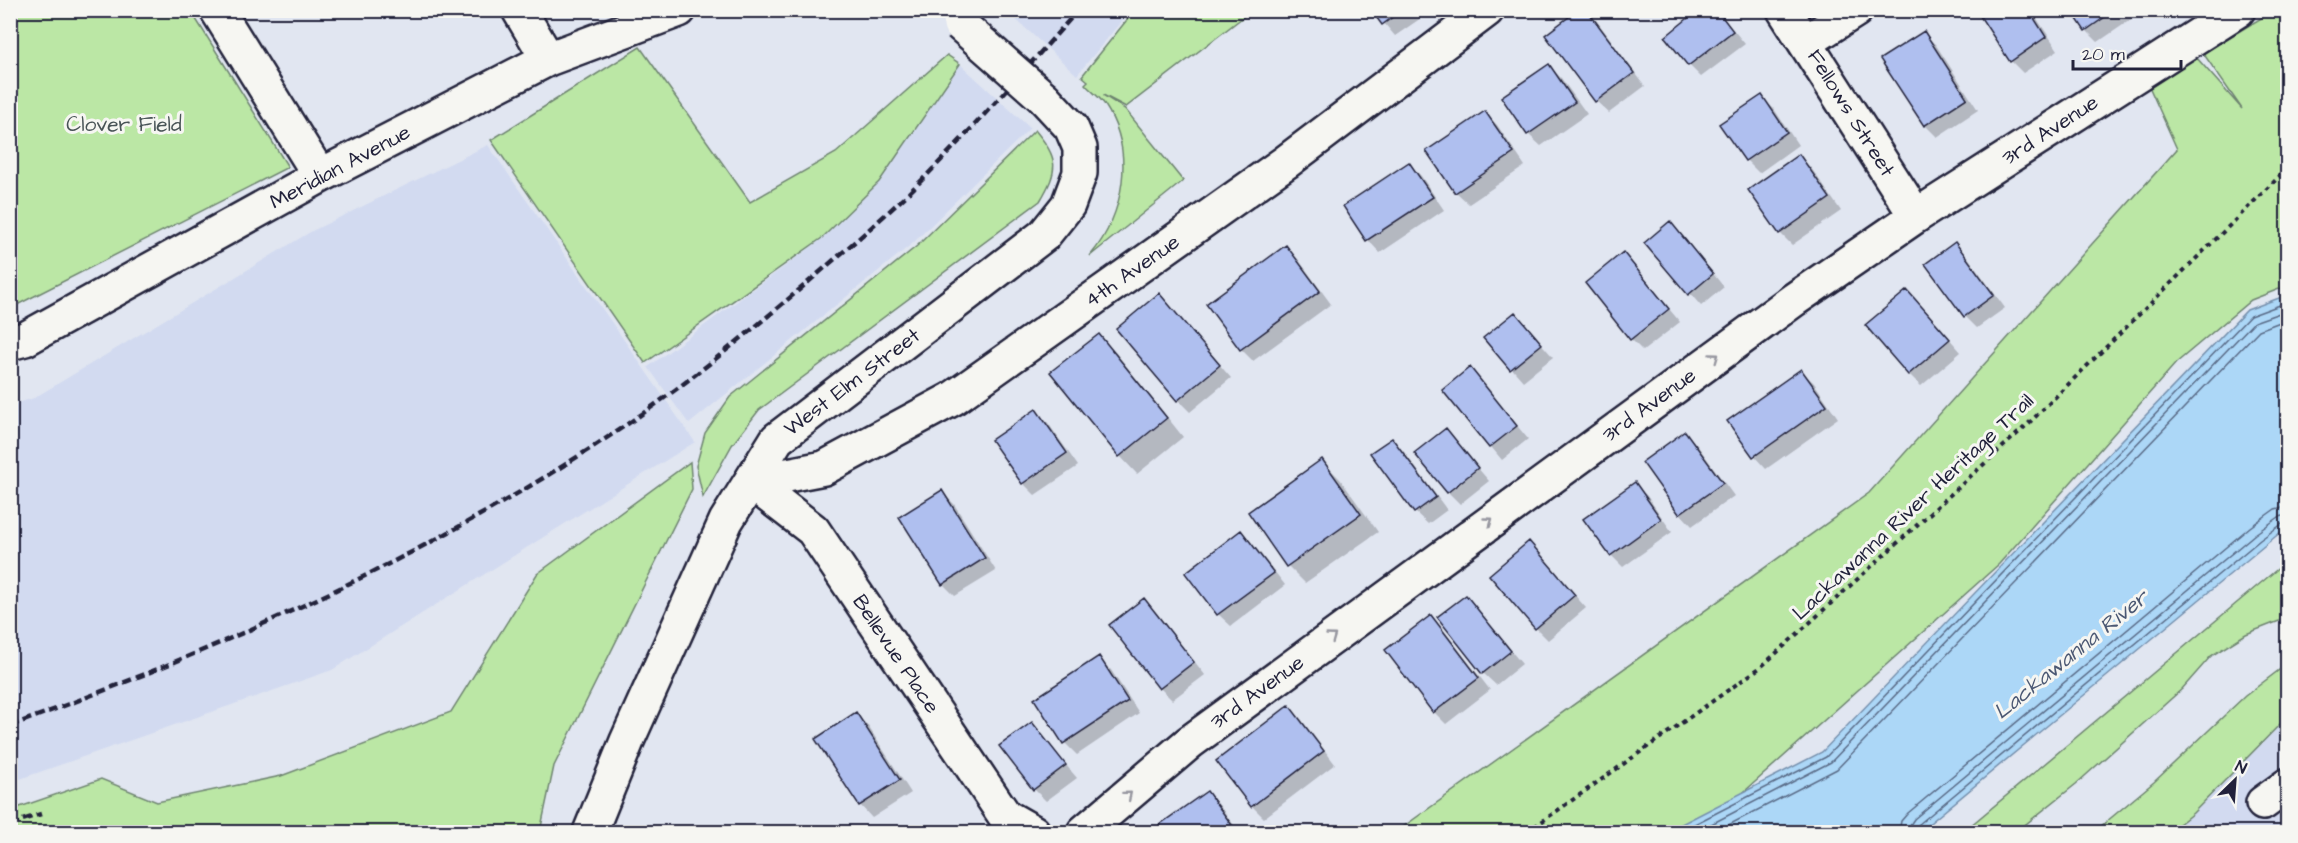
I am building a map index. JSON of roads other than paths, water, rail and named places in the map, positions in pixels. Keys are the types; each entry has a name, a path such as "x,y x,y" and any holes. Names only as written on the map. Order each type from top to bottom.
{"street":[{"path":"217,10 320,176"},
{"path":"519,10 548,59"},
{"name":"Meridian Avenue","path":"10,343 25,339 320,176 548,59 679,10"},
{"name":"4th Avenue","path":"751,482 824,468 952,399 1286,162 1487,10"},
{"name":"Fellows Street","path":"1784,10 1916,216"},
{"path":"1806,42 1856,10"},
{"name":"3rd Avenue","path":"1084,832 1200,735 1776,312 1916,216 2238,10"},
{"name":"West Elm Street","path":"590,832 627,741 726,521 777,439 1044,235 1068,205 1080,172 1080,148 1071,127 1044,98 955,17"},
{"name":"Bellevue Place","path":"751,482 813,530 1005,816 1033,832"}],"water":[{"name":"Lackawanna River","path":"2287,295 2287,527 1919,832 1666,832 1822,752 2247,310"}],"railway":[{"path":"10,726 175,662 336,590 492,508 568,463 642,414 746,334 895,206 1021,75 1078,10"},
{"path":"10,824 41,814"}],"park label":[{"name":"Clover Field","path":"124,124"}]}
